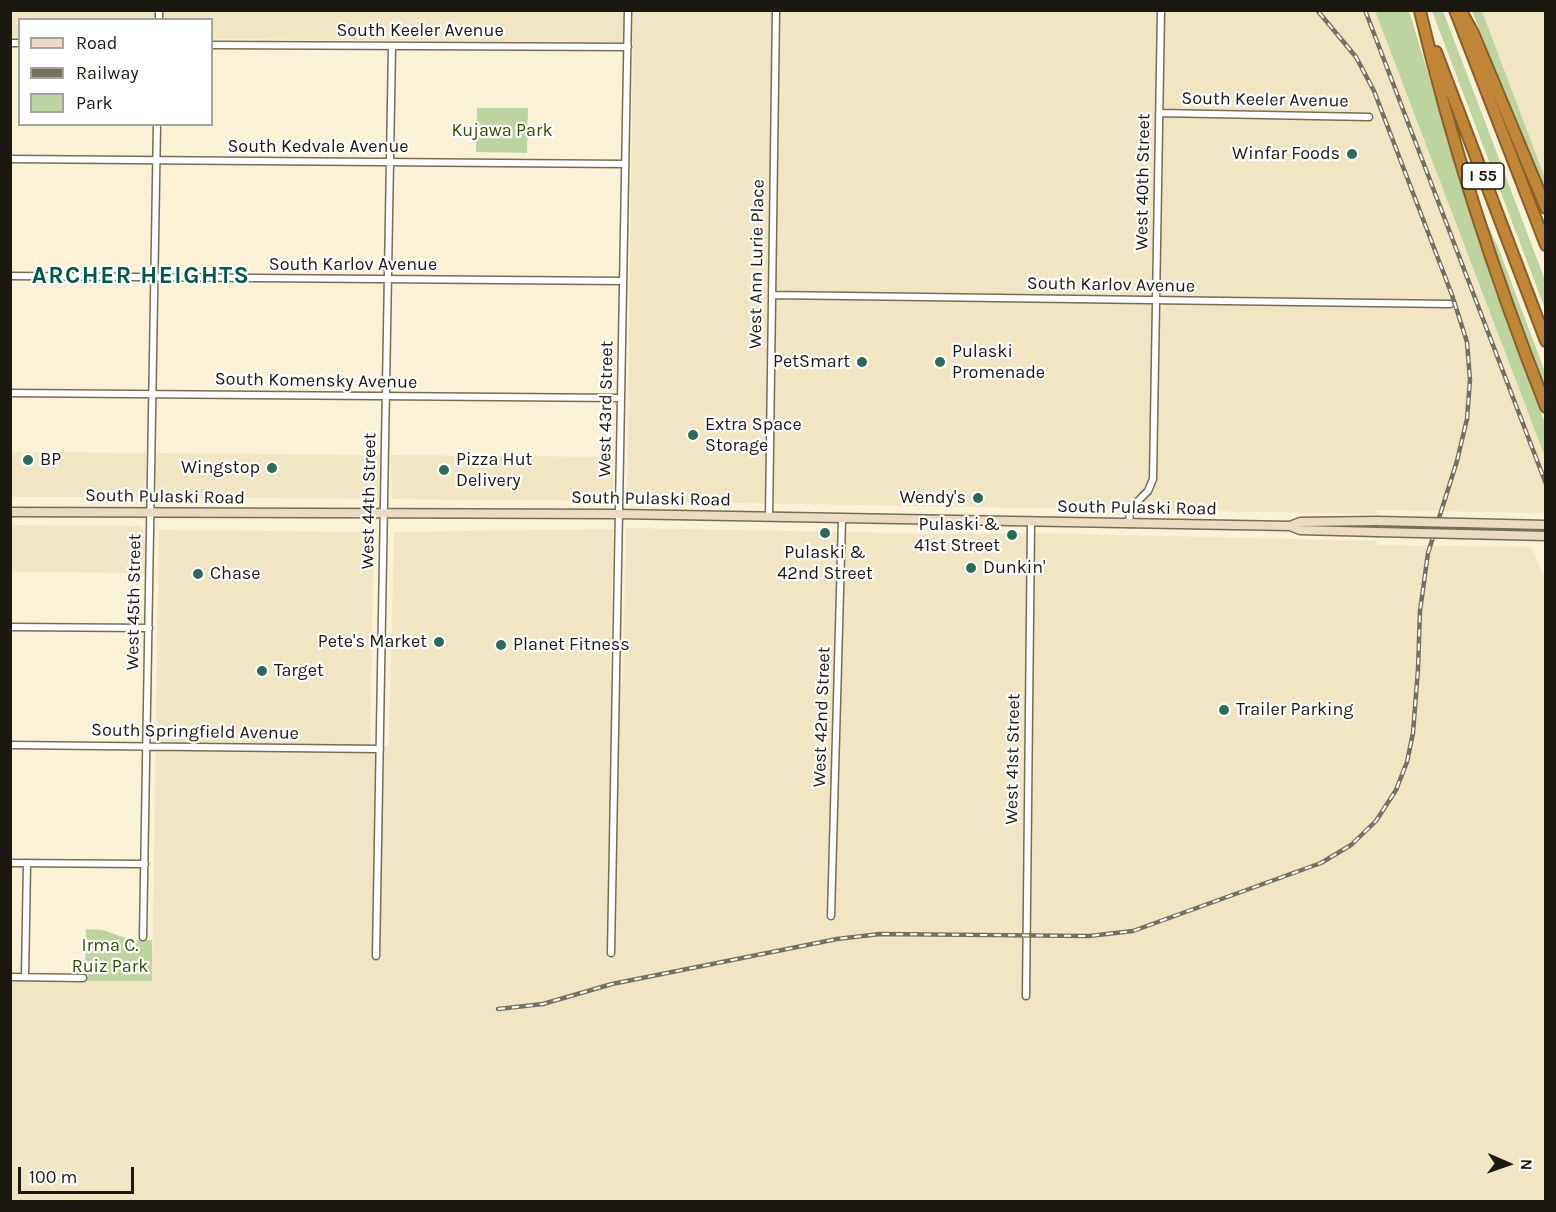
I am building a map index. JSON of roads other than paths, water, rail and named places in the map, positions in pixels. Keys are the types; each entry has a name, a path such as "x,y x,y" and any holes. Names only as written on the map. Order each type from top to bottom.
{"highway":[{"name":"I 55","path":"1455,10 1545,245"},
{"path":"1461,10 1473,33 1545,208"},
{"name":"I 55","path":"1420,11 1545,341"},
{"path":"1420,11 1462,168 1512,319 1545,408"}],"main road":[{"name":"South Pulaski Road","path":"10,512 619,514 1290,526 1300,530 1545,536"},
{"name":"South Pulaski Road","path":"1290,526 1300,522 1377,521 1545,525"}],"street":[{"name":"West 43rd Street","path":"611,953 628,10"},
{"name":"West Ann Lurie Place","path":"769,517 776,10"},
{"name":"West 40th Street","path":"1129,524 1130,509 1148,491 1154,479 1161,10"},
{"name":"South Keeler Avenue","path":"213,45 628,48"},
{"name":"West 44th Street","path":"376,956 392,46"},
{"name":"South Keeler Avenue","path":"1159,113 1369,117"},
{"name":"West 45th Street","path":"144,937 157,126"},
{"name":"South Kedvale Avenue","path":"10,159 626,164"},
{"name":"South Karlov Avenue","path":"10,276 623,281"},
{"name":"South Karlov Avenue","path":"772,295 1450,304"},
{"name":"South Komensky Avenue","path":"10,393 621,398"},
{"name":"West 42nd Street","path":"831,916 842,519"},
{"name":"West 41st Street","path":"1026,996 1030,522"},
{"path":"10,627 149,628"},
{"name":"South Springfield Avenue","path":"10,745 380,749"},
{"path":"10,863 145,864"},
{"path":"25,977 27,863"},
{"path":"10,977 83,978"}],"railway":[{"path":"498,1009 543,1004 612,984 837,939 880,934 1089,936 1133,931 1321,863 1351,845 1376,821 1396,790 1407,762 1413,733 1420,611 1428,553 1457,461 1467,419 1470,380 1467,342 1452,295 1374,91 1356,57 1317,10"},
{"path":"1365,10 1546,484"}],"place":[{"name":"Winfar Foods","path":"1352,154"},
{"name":"PetSmart","path":"862,362"},
{"name":"Pulaski Promenade","path":"940,362"},
{"name":"Extra Space Storage","path":"693,435"},
{"name":"BP","path":"28,460"},
{"name":"Wingstop","path":"272,468"},
{"name":"Pizza Hut Delivery","path":"444,470"},
{"name":"Wendy's","path":"978,498"},
{"name":"Pulaski & 42nd Street","path":"825,533"},
{"name":"Pulaski & 41st Street","path":"1012,535"},
{"name":"Dunkin'","path":"971,568"},
{"name":"Chase","path":"198,574"},
{"name":"Pete's Market","path":"439,642"},
{"name":"Planet Fitness","path":"501,645"},
{"name":"Target","path":"262,671"},
{"name":"Trailer Parking","path":"1224,710"}],"district":[{"name":"ARCHER HEIGHTS","path":"141,276"}],"park label":[{"name":"Kujawa Park","path":"502,131"},
{"name":"Irma C. Ruiz Park","path":"110,956"}]}
